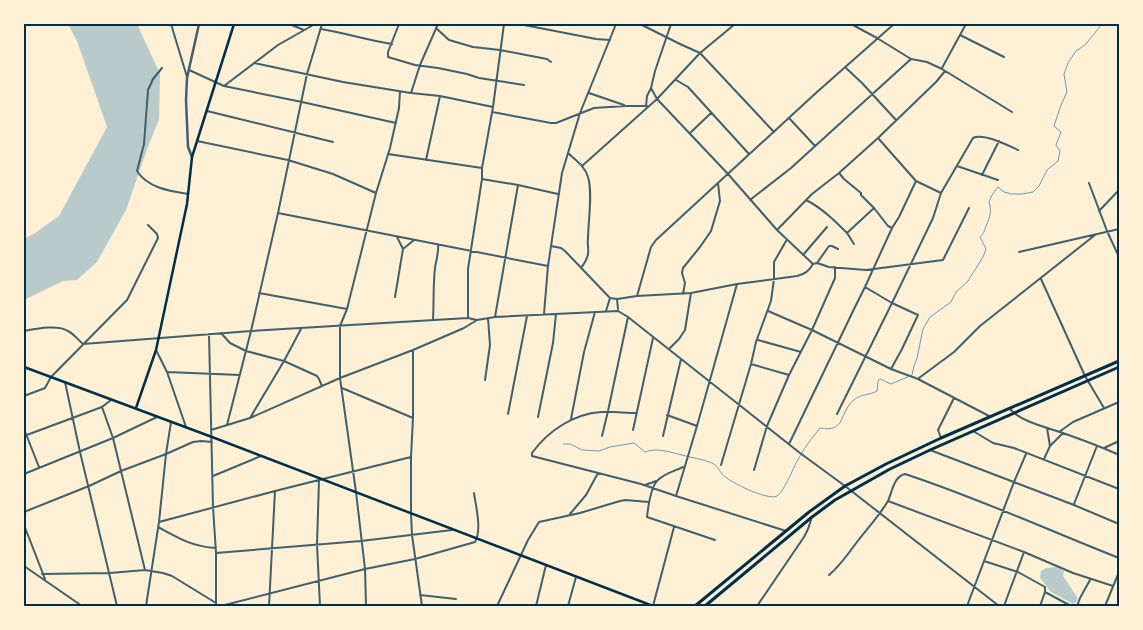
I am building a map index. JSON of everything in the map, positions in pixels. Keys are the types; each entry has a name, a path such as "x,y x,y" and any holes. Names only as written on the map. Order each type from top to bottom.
{"highway":[{"path":"695,606 786,530 846,486 872,471 941,438 1119,360"},
{"path":"705,606 835,500 890,469 930,450 1119,367"}],"main road":[{"path":"136,408 156,350 187,204 192,157 234,24"},
{"path":"24,366 653,606"}],"street":[{"path":"172,24 187,78"},
{"path":"192,157 188,147 186,100 187,78 198,24"},
{"path":"289,24 304,30"},
{"path":"224,86 278,45 315,24"},
{"path":"227,425 278,213 307,74 322,24"},
{"path":"399,24 388,52 388,57 479,78 524,85"},
{"path":"411,93 420,65 438,24"},
{"path":"468,318 470,251 504,24"},
{"path":"519,24 610,40"},
{"path":"544,314 548,266 562,173 580,113 616,24"},
{"path":"640,24 700,53 774,132"},
{"path":"647,106 647,96 672,24"},
{"path":"582,166 676,80 700,53 735,24"},
{"path":"851,24 911,59 927,62 942,69 1012,112"},
{"path":"637,296 654,242 894,24"},
{"path":"942,69 966,24"},
{"path":"320,29 349,34 365,40 392,44"},
{"path":"437,29 449,40 473,47 548,59 551,62"},
{"path":"960,35 1004,57"},
{"path":"750,200 791,168 911,59"},
{"path":"254,63 343,82 440,96 493,107"},
{"path":"162,68 153,79 148,90 144,144 137,172 141,177 157,187 188,194"},
{"path":"846,68 896,120"},
{"path":"190,70 224,86 396,123"},
{"path":"777,230 806,200 878,138 945,71"},
{"path":"676,80 688,87 749,154"},
{"path":"651,88 657,98 777,230 815,264 866,270 943,260 969,208"},
{"path":"366,606 365,570 340,378 340,326 347,309 376,193 396,123 400,90"},
{"path":"589,93 626,106"},
{"path":"426,160 440,96"},
{"path":"492,112 551,123 561,122 594,108 647,106"},
{"path":"207,110 333,142"},
{"path":"690,133 711,113"},
{"path":"789,118 815,146"},
{"path":"836,414 933,218 941,192 974,136 999,141 1018,150"},
{"path":"878,138 916,181 941,192"},
{"path":"197,141 288,160 320,170 376,193"},
{"path":"982,175 999,141"},
{"path":"567,153 582,166 588,177 590,207 588,251 586,260 581,268"},
{"path":"388,154 482,168"},
{"path":"956,166 998,180"},
{"path":"839,173 861,193 888,226 892,228"},
{"path":"482,179 558,194"},
{"path":"789,444 916,181"},
{"path":"683,294 685,283 682,268 700,248 711,231 720,201 718,183"},
{"path":"1089,184 1119,257"},
{"path":"496,317 518,185"},
{"path":"1099,211 1119,190"},
{"path":"806,200 815,204 826,213 847,233 854,244"},
{"path":"847,233 874,208"},
{"path":"278,213 367,232 548,266"},
{"path":"24,396 44,388 51,377 129,296 158,238 157,234 148,225"},
{"path":"803,255 827,227"},
{"path":"1019,252 1119,229"},
{"path":"918,379 954,352 980,326 1095,234"},
{"path":"396,297 402,249 397,237"},
{"path":"402,249 414,240"},
{"path":"721,465 757,340 771,301 774,262 787,240"},
{"path":"433,320 435,266 439,251 438,244"},
{"path":"551,246 565,251 610,298 616,299 691,293 803,274 810,270 829,246 838,249"},
{"path":"754,470 767,426 835,278 835,267"},
{"path":"1041,279 1085,376 1104,408"},
{"path":"676,496 737,284"},
{"path":"865,287 892,303 918,315 891,369"},
{"path":"669,349 685,330 691,293"},
{"path":"259,294 347,309"},
{"path":"606,311 610,298"},
{"path":"616,299 618,311"},
{"path":"212,430 250,418 340,378 464,328 477,320 496,317 618,311 1000,606"},
{"path":"768,311 812,330 891,369 918,379 990,417"},
{"path":"571,419 584,352 595,312"},
{"path":"538,417 553,343 556,314"},
{"path":"508,414 527,316"},
{"path":"602,436 628,317"},
{"path":"24,332 36,329 61,328 70,332 83,344 251,331 468,318 477,320"},
{"path":"486,380 490,346 488,318"},
{"path":"250,418 301,329"},
{"path":"221,333 230,343 246,350 284,361 317,376 322,387"},
{"path":"209,334 216,605"},
{"path":"633,430 653,338"},
{"path":"757,340 801,352"},
{"path":"156,350 167,372 186,427"},
{"path":"412,350 411,514 412,535 422,606"},
{"path":"663,436 681,359"},
{"path":"751,364 789,375"},
{"path":"167,372 240,375"},
{"path":"65,382 117,606"},
{"path":"341,388 413,418"},
{"path":"941,438 938,430 954,398"},
{"path":"25,436 102,407 112,400"},
{"path":"1059,432 1073,422 1119,402"},
{"path":"102,407 122,471 145,570"},
{"path":"1010,409 1013,413 1032,422 1119,455"},
{"path":"636,413 596,412 571,419 538,444 532,456 645,485 786,530"},
{"path":"667,415 697,426"},
{"path":"24,474 113,438 158,417"},
{"path":"146,606 159,522 171,422"},
{"path":"1047,428 1050,446"},
{"path":"24,429 25,436 39,467"},
{"path":"973,431 993,442 1044,459 1119,489"},
{"path":"1044,459 1050,446 1063,433"},
{"path":"24,512 194,442 203,440 212,442"},
{"path":"1104,448 1119,441"},
{"path":"1074,505 1097,446"},
{"path":"930,450 1119,524"},
{"path":"967,606 1026,454"},
{"path":"213,476 261,456"},
{"path":"159,522 275,490 411,457"},
{"path":"645,485 685,467"},
{"path":"569,516 587,493 598,473"},
{"path":"829,576 842,563 880,514 888,502 897,478 905,474 1003,510 1119,558"},
{"path":"320,479 317,545 320,606"},
{"path":"656,481 649,502 648,518 715,540"},
{"path":"269,606 275,490"},
{"path":"221,606 475,542 478,526 474,493"},
{"path":"497,606 528,540 539,522 569,516 620,501 649,502"},
{"path":"888,502 993,540 1090,580 1113,586"},
{"path":"757,606 804,536 812,517"},
{"path":"24,526 46,581"},
{"path":"158,527 194,545 216,548"},
{"path":"653,606 674,527"},
{"path":"216,552 361,541 454,530"},
{"path":"1004,606 1024,552"},
{"path":"984,561 1018,572 1045,587 1040,606"},
{"path":"24,566 82,606"},
{"path":"536,606 546,566"},
{"path":"42,574 110,573 145,570 163,573 172,576 216,605"},
{"path":"1104,606 1119,572"},
{"path":"568,606 576,577"},
{"path":"1077,606 1090,580"},
{"path":"1045,592 1071,606"},
{"path":"420,595 456,599"}],"shaded area":[{"path":"68,24 137,24 160,74 159,119 126,210 97,262 77,280 63,281 24,300 24,239 59,216 107,127 77,41"},
{"path":"1057,567 1064,571 1063,576 1077,597 1077,601 1073,604 1051,592 1040,578 1041,571 1046,568"}],"waterway":[{"path":"563,444 570,444 582,450 599,451 634,443 645,452 663,450 712,463 722,474 740,486 766,496 777,496 783,489 804,449 820,428 829,429 838,424 855,399 877,391 880,379 891,384 912,375 923,329 930,317 951,302 956,292 968,281 983,257 986,249 980,237 984,232 989,217 989,202 992,195 998,187 1004,192 1011,194 1033,192 1039,186 1047,170 1058,161 1060,151 1056,145 1061,132 1054,126 1067,92 1064,74 1068,63 1076,51 1085,45 1102,24"}]}
